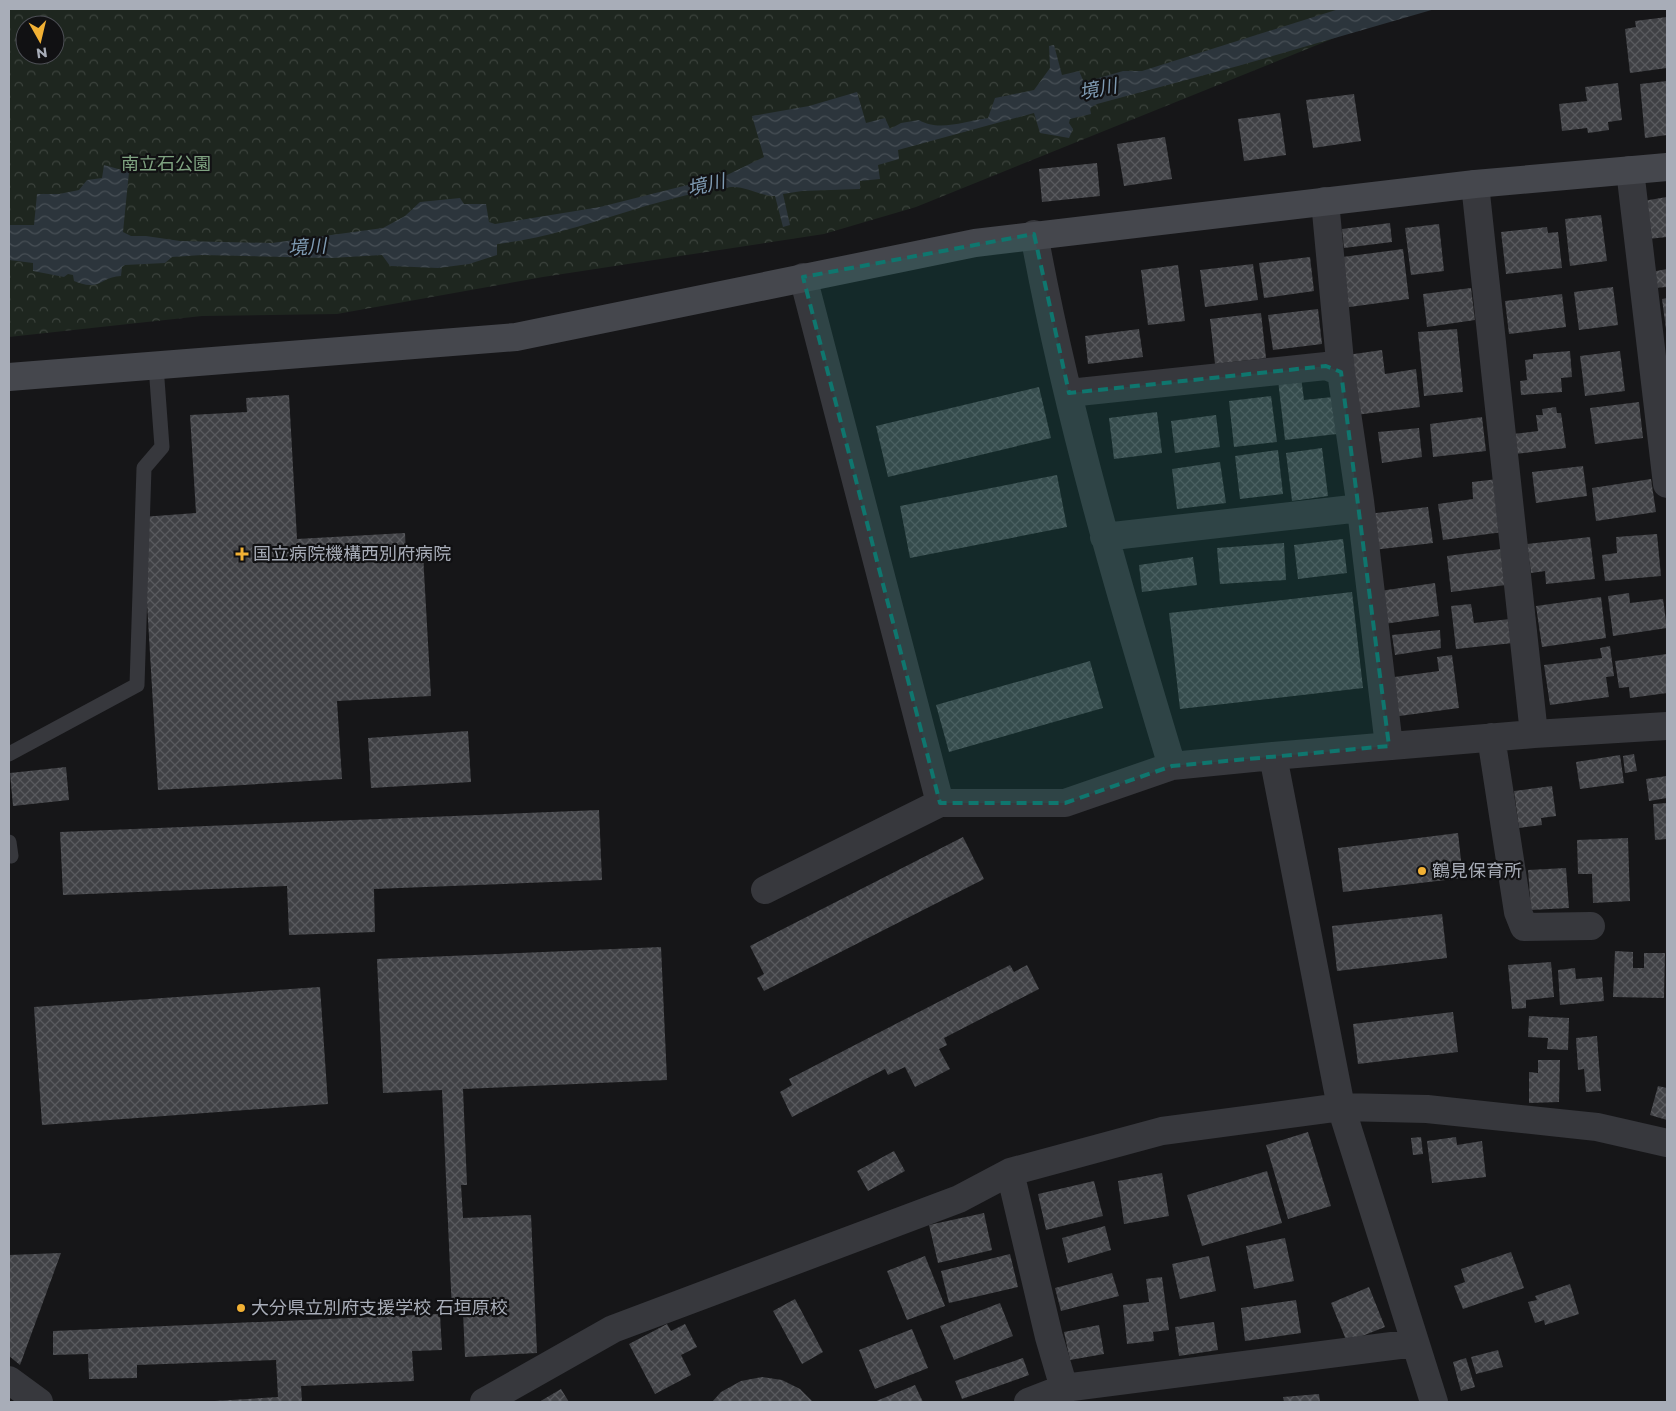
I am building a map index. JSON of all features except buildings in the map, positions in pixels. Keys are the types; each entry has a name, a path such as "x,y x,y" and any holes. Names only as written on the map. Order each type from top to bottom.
{"street":[{"path":"9,377 516,337 803,277 974,243 1034,234 1475,184 1667,167"},
{"path":"1630,170 1667,484"},
{"path":"1475,184 1534,734"},
{"path":"1325,201 1341,372 1360,501 1389,746"},
{"path":"1034,234 1043,285 1104,536 1172,766"},
{"path":"803,277 940,803"},
{"path":"1069,393 1326,366 1341,372"},
{"path":"1104,536 1352,509 1360,501"},
{"path":"765,890 940,803 1065,803 1172,766 1491,737 1667,726"},
{"path":"1491,737 1518,912 1524,927 1592,926"},
{"path":"1273,756 1341,1107 1434,1402"},
{"path":"484,1402 613,1329 959,1199 1010,1172 1162,1131 1341,1107 1427,1109 1578,1125 1667,1143"},
{"path":"1010,1172 1049,1337 1064,1388"},
{"path":"1028,1402 1064,1388 1138,1391 1415,1343"},
{"path":"9,1380 40,1402"}],"lane":[{"path":"9,754 137,685 144,468 162,447 156,366"}],"highlighted area":[{"path":"1034,234 1069,393 1326,366 1341,372 1389,746 1172,766 1065,803 940,803 803,277"}],"green space":[{"name":"南立石公園","path":"9,9 1401,9 1394,14 916,207 824,234 543,277 337,314 202,316 9,337"}],"water":[{"name":"境川","path":"1339,9 1435,9 1238,66 1097,104 1090,108 1091,114 1070,119 1069,123 1073,129 1069,138 1040,133 1034,113 898,150 899,159 878,165 880,179 860,181 860,189 802,191 783,194 790,225 783,227 775,196 731,187 672,199 556,233 497,244 497,255 469,264 438,268 390,266 382,255 331,258 202,255 172,257 165,263 125,265 122,267 121,276 90,285 74,281 73,275 68,274 64,277 33,271 33,263 9,260 9,225 34,225 37,194 59,194 79,190 87,180 102,178 104,165 129,172 123,232 131,236 146,236 180,241 272,243 383,228 405,216 420,202 460,198 464,204 486,204 489,222 495,224 600,207 727,175 764,157 752,116 809,106 857,92 866,123 885,118 890,129 901,123 919,120 935,125 961,123 988,118 995,98 1034,90 1050,68 1049,46 1054,45 1062,75 1079,71 1083,80 1092,80 1123,71 1142,71"}],"place":[{"name":"国立病院機構西別府病院","path":"242,554"},
{"name":"鶴見保育所","path":"1422,871"},
{"name":"大分県立別府支援学校 石垣原校","path":"241,1308"}]}
